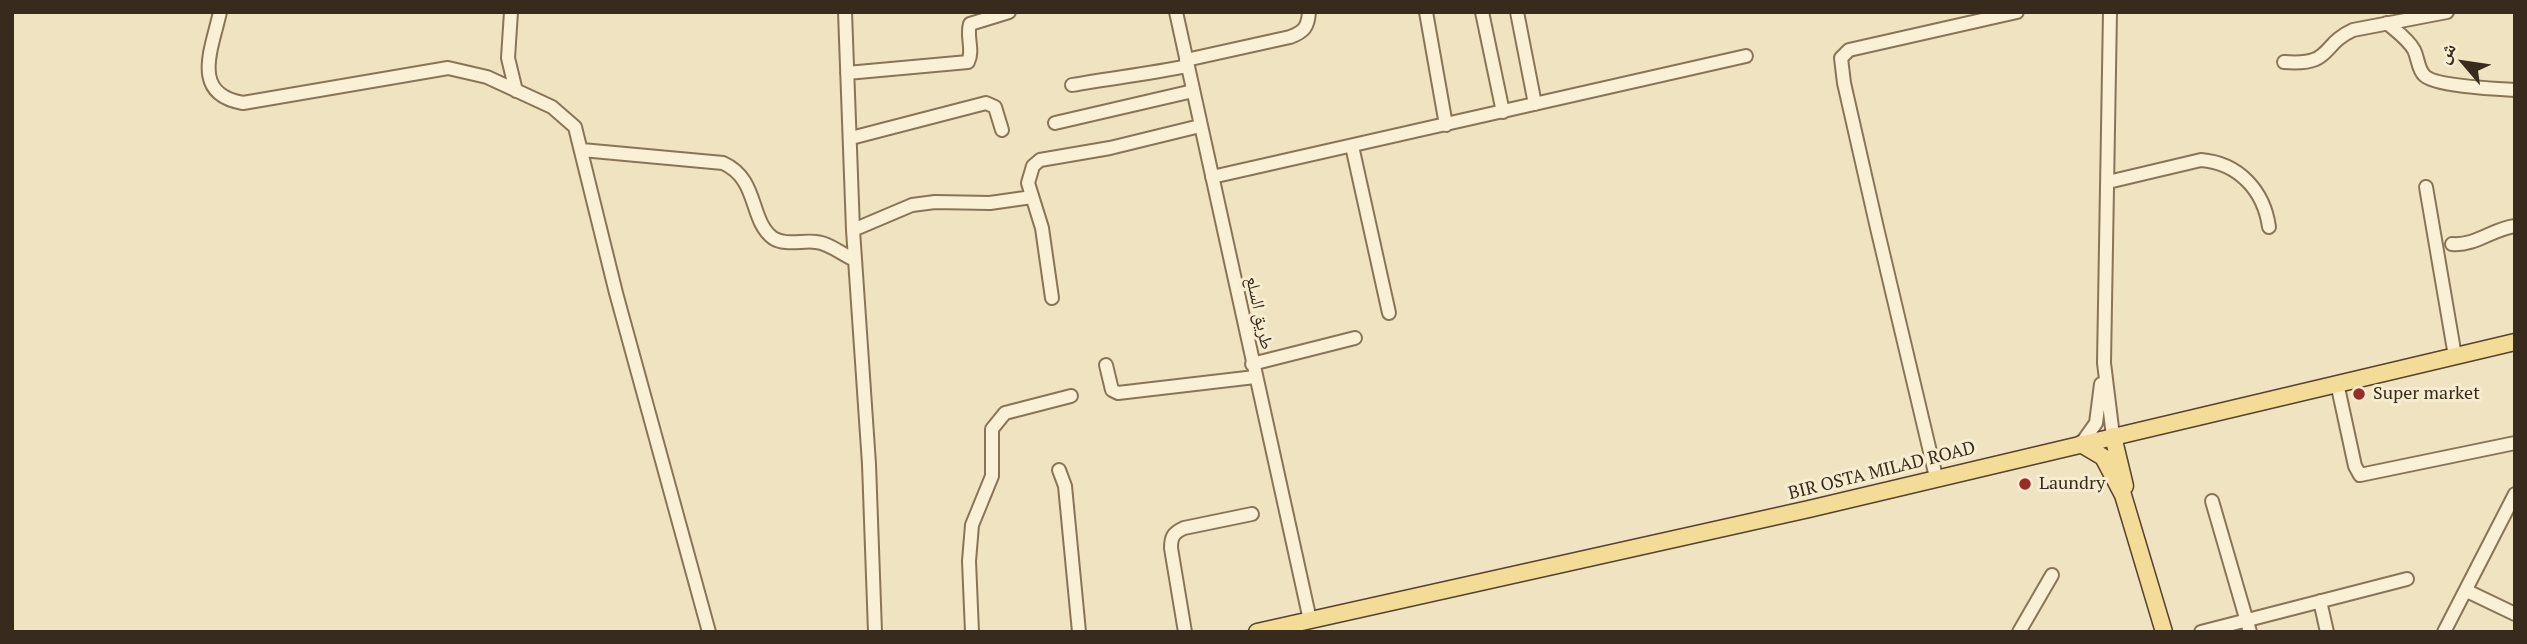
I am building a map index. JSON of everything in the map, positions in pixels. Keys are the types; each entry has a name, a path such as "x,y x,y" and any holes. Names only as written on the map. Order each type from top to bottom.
{"main road":[{"name":"BIR OSTA MILAD ROAD","path":"1257,632 1809,509 2515,342"},
{"path":"2113,436 2125,488 2123,495"},
{"path":"2081,444 2103,457 2123,495 2164,632"}],"street":[{"path":"220,12 208,70 212,88 228,100 243,103 448,68 487,77 563,115 575,127 616,293 709,632"},
{"path":"511,12 508,58 516,91"},
{"path":"845,12 853,230 869,464 875,632"},
{"path":"847,73 968,62 971,54 970,24 1009,12"},
{"name":"طريق السلع","path":"1176,12 1310,620"},
{"path":"1072,85 1133,74 1147,75 1290,37 1302,32 1309,12"},
{"path":"1426,12 1446,125"},
{"path":"1482,12 1503,112"},
{"path":"1517,12 1535,104"},
{"path":"1936,477 1844,83 1841,58 1849,50 2017,12"},
{"path":"2081,444 2096,423 2104,363 2110,12"},
{"path":"2284,62 2300,64 2316,60 2345,34 2406,16 2446,12"},
{"path":"2387,23 2409,42 2421,73 2428,79 2465,86 2515,90"},
{"path":"1212,177 1746,56"},
{"path":"1055,123 1193,91"},
{"path":"851,138 986,103 995,107 1002,130"},
{"path":"1052,298 1042,228 1028,183 1033,166 1040,160 1110,148 1200,126"},
{"path":"1352,146 1389,313"},
{"path":"582,150 723,163 734,168 744,179 765,228 774,238 785,242 824,243 855,260"},
{"path":"2108,182 2201,160 2215,161 2236,172 2253,186 2266,207 2269,227"},
{"path":"2426,187 2455,356"},
{"path":"853,230 912,205 935,202 990,203 1032,197"},
{"path":"2452,244 2471,243 2498,229 2515,226"},
{"path":"1106,365 1112,390 1118,393 1254,370 1355,338"},
{"path":"2104,363 2113,436"},
{"path":"2337,383 2355,466 2360,475 2515,443"},
{"path":"972,632 972,525 992,476 992,429 1005,413 1070,396"},
{"path":"1059,470 1065,485 1079,632"},
{"path":"2444,632 2515,494"},
{"path":"2212,501 2248,625"},
{"path":"1185,632 1171,538 1184,528 1252,514"},
{"path":"2024,630 2052,575"},
{"path":"2201,632 2248,625 2320,601 2407,579"},
{"path":"2467,591 2515,614"},
{"path":"2320,601 2327,632"}],"place":[{"name":"Super market","path":"2359,394"},
{"name":"Laundry","path":"2025,484"}]}
